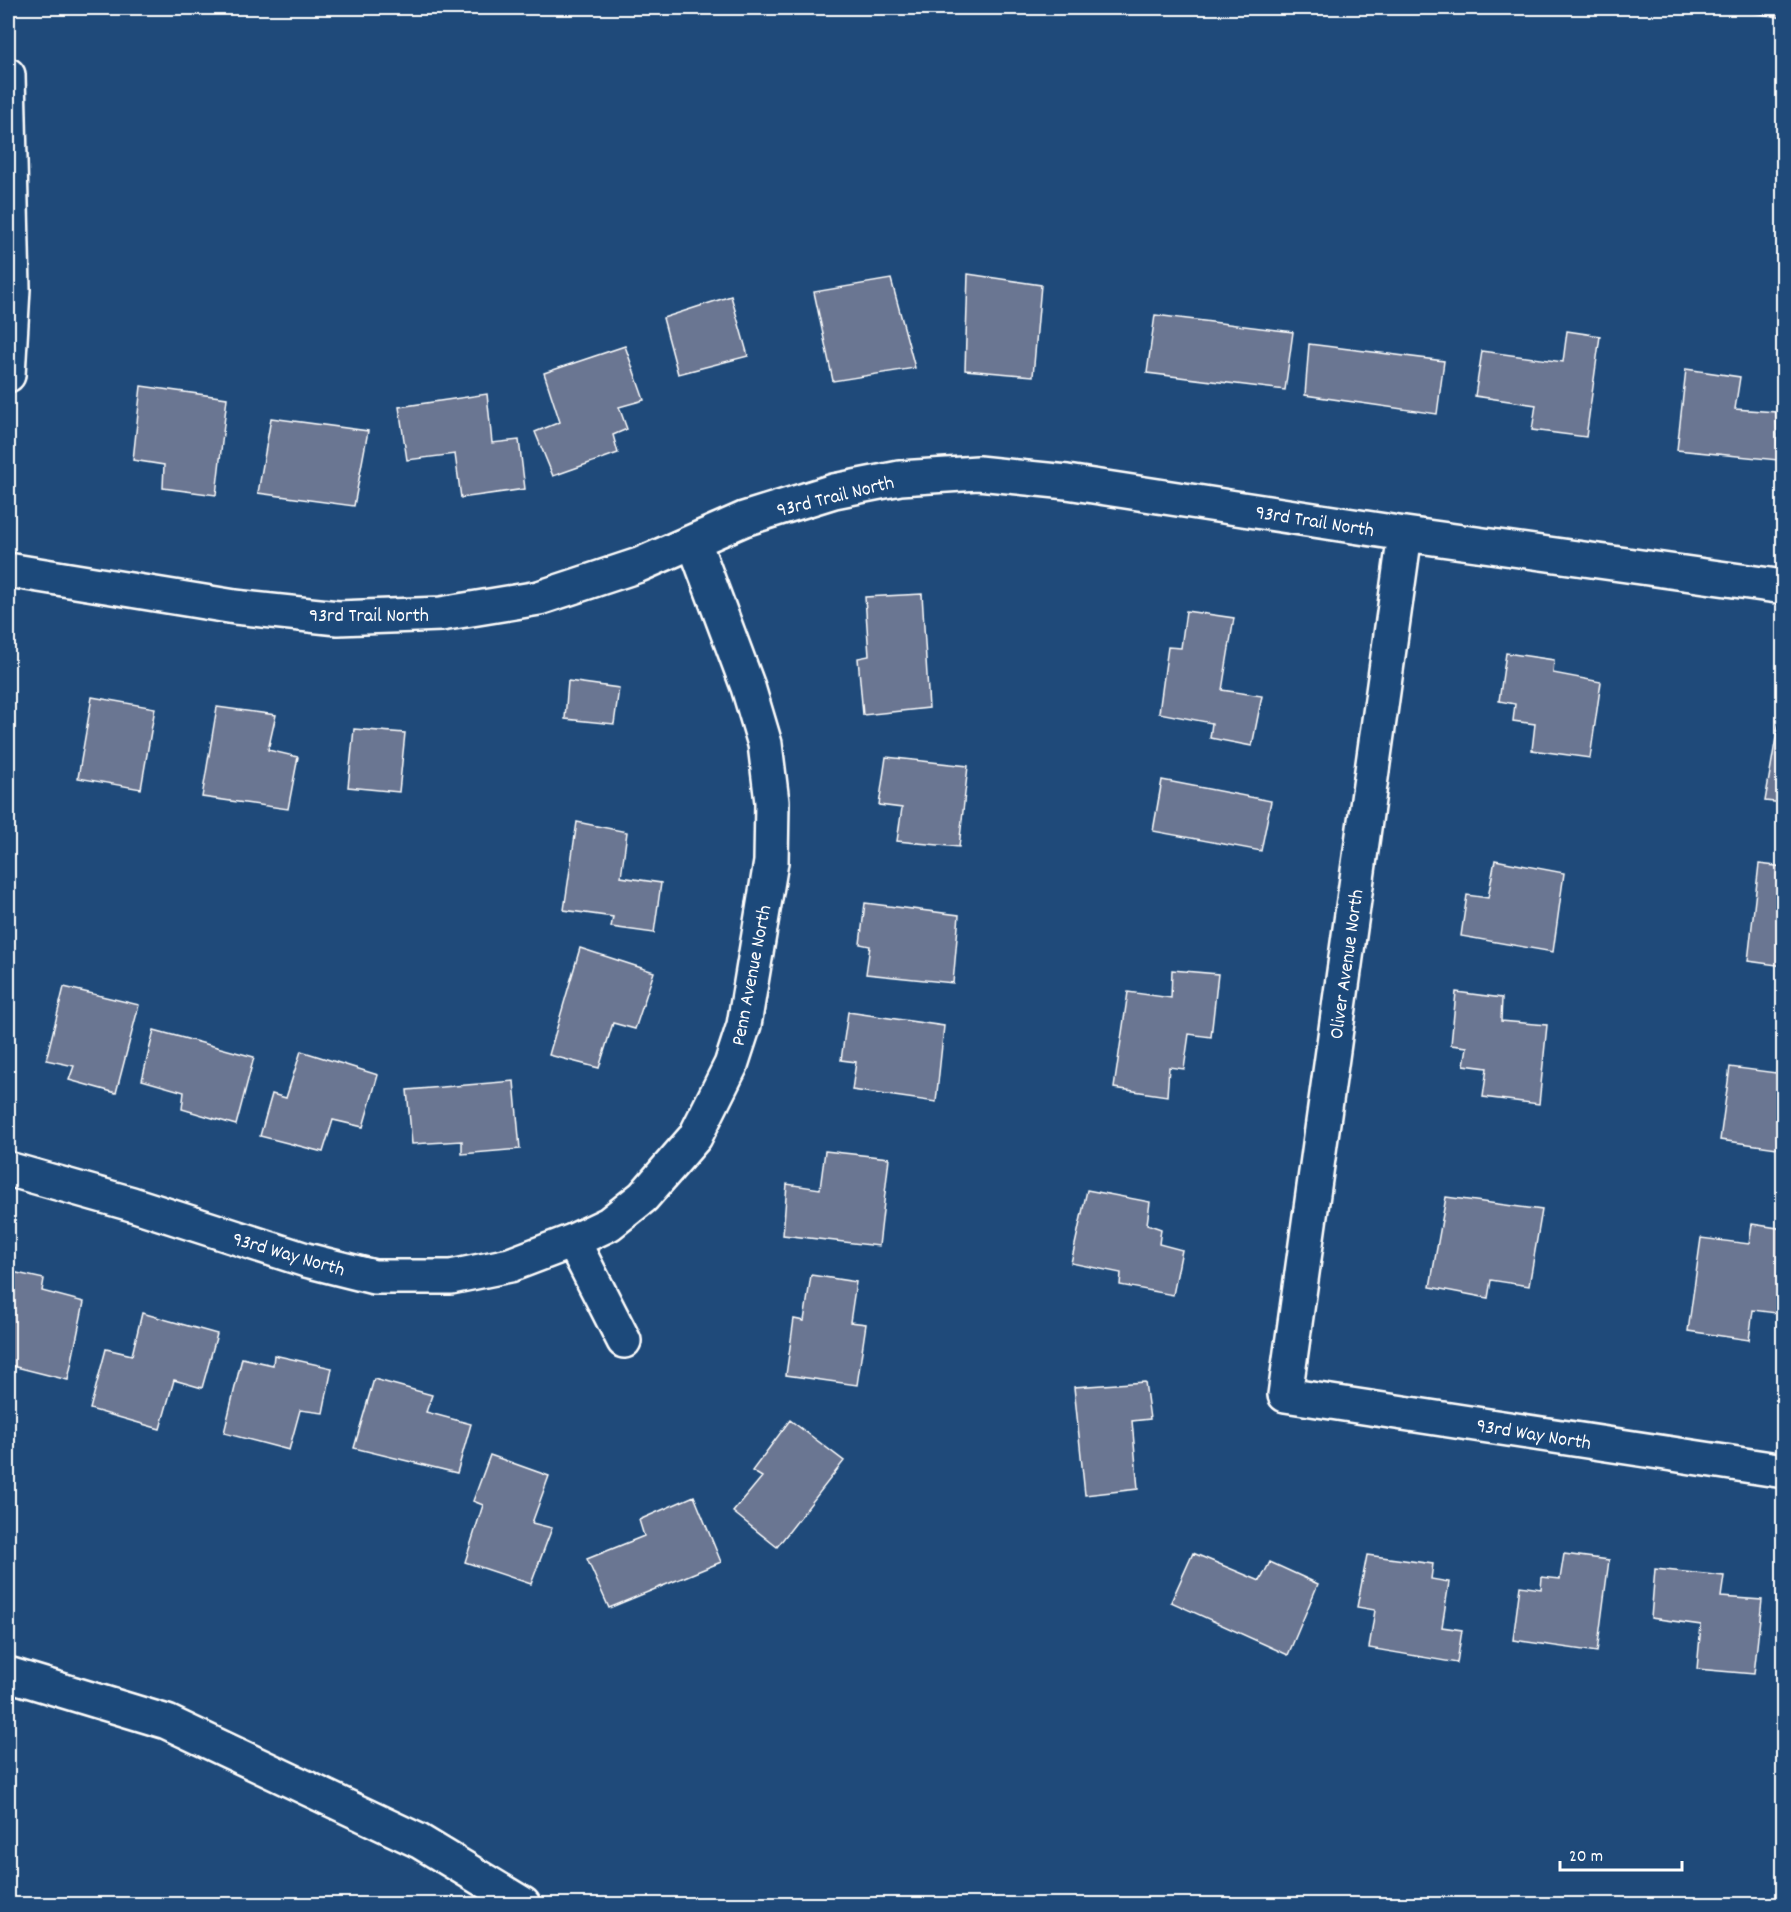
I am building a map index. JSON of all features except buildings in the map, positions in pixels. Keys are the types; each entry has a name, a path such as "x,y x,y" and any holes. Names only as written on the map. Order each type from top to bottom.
{"main road":[{"path":"8,75 13,289 8,375"},
{"name":"93rd Trail North","path":"8,570 235,607 338,618 441,614 539,598 639,565 744,519 834,491 900,478 978,473 1068,482 1405,534 1784,587"},
{"name":"Oliver Avenue North","path":"1285,1395 1405,534"},
{"name":"Penn Avenue North","path":"573,1241 609,1224 643,1197 695,1137 731,1065 744,1025 771,862 769,779 765,744 748,687 694,542"},
{"name":"93rd Way North","path":"8,1169 132,1204 306,1260 374,1277 451,1277 510,1264 573,1241"},
{"path":"573,1241 624,1341"},
{"name":"93rd Way North","path":"1285,1395 1784,1471"},
{"path":"8,1674 167,1722 419,1841 523,1905"}]}
